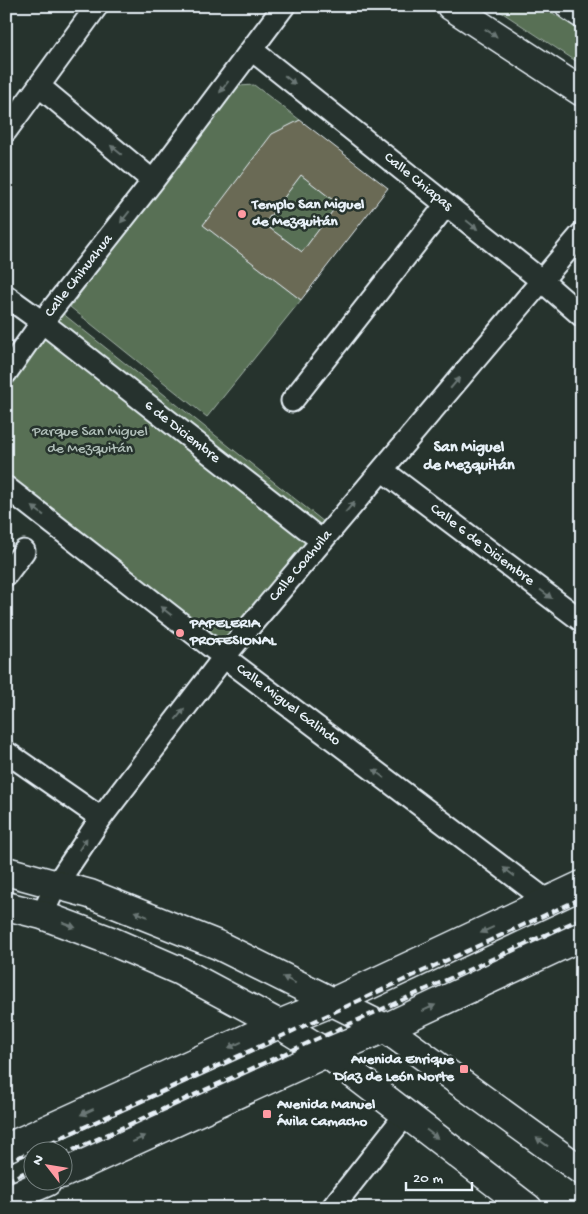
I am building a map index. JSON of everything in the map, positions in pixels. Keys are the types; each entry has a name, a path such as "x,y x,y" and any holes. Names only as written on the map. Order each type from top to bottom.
{"main road":[{"path":"450,6 582,92"},
{"path":"570,6 582,14"},
{"path":"6,871 90,894 218,945 385,1028 582,1170"},
{"path":"6,1148 279,1024 333,1002 582,885"},
{"path":"6,906 42,915 111,941 180,971 279,1024 326,1053 528,1208"},
{"path":"72,1169 326,1053 385,1028 582,936"},
{"path":"6,1200 24,1192"}],"street":[{"path":"6,131 97,6"},
{"name":"Calle Chihuahua","path":"6,373 42,322 153,181 284,6"},
{"name":"Calle Chiapas","path":"252,50 542,281 582,316"},
{"path":"39,86 153,181"},
{"path":"292,401 446,205"},
{"name":"Calle Coahuila","path":"42,915 56,885 101,818 224,657 582,232"},
{"path":"6,296 42,322"},
{"name":"6 de Diciembre","path":"42,322 322,541"},
{"name":"Calle 6 de Diciembre","path":"382,470 582,621"},
{"name":"Calle Miguel Galindo","path":"6,487 224,657 547,902"},
{"path":"6,575 24,551"},
{"path":"6,752 101,818"},
{"path":"332,1208 406,1114"}],"green space":[{"path":"492,6 542,6 582,32 582,65"},
{"path":"254,85 300,120 203,225 301,300 207,417 70,307 239,86"},
{"path":"301,175 338,204 302,252 264,224"},
{"name":"Parque San Miguel de Mezquitán","path":"57,309 324,522 222,644 6,481 6,379"}],"building":[{"name":"Templo San Miguel de Mezquitán","path":"300,120 388,188 301,300 203,225 272,134","holes":["301,175 338,204 302,252 264,224"]}],"railway":[{"path":"6,1163 582,898"},
{"path":"72,1150 582,918"},
{"path":"6,1181 22,1174"}],"place":[{"name":"Templo San Miguel de Mezquitán","path":"242,214"},
{"name":"PAPELERIA PROFESIONAL","path":"180,633"},
{"name":"Avenida Enrique Díaz de León Norte","path":"464,1069"},
{"name":"Avenida Manuel Ávila Camacho","path":"267,1114"}],"district":[{"name":"San Miguel de Mezquitán","path":"469,457"}]}
